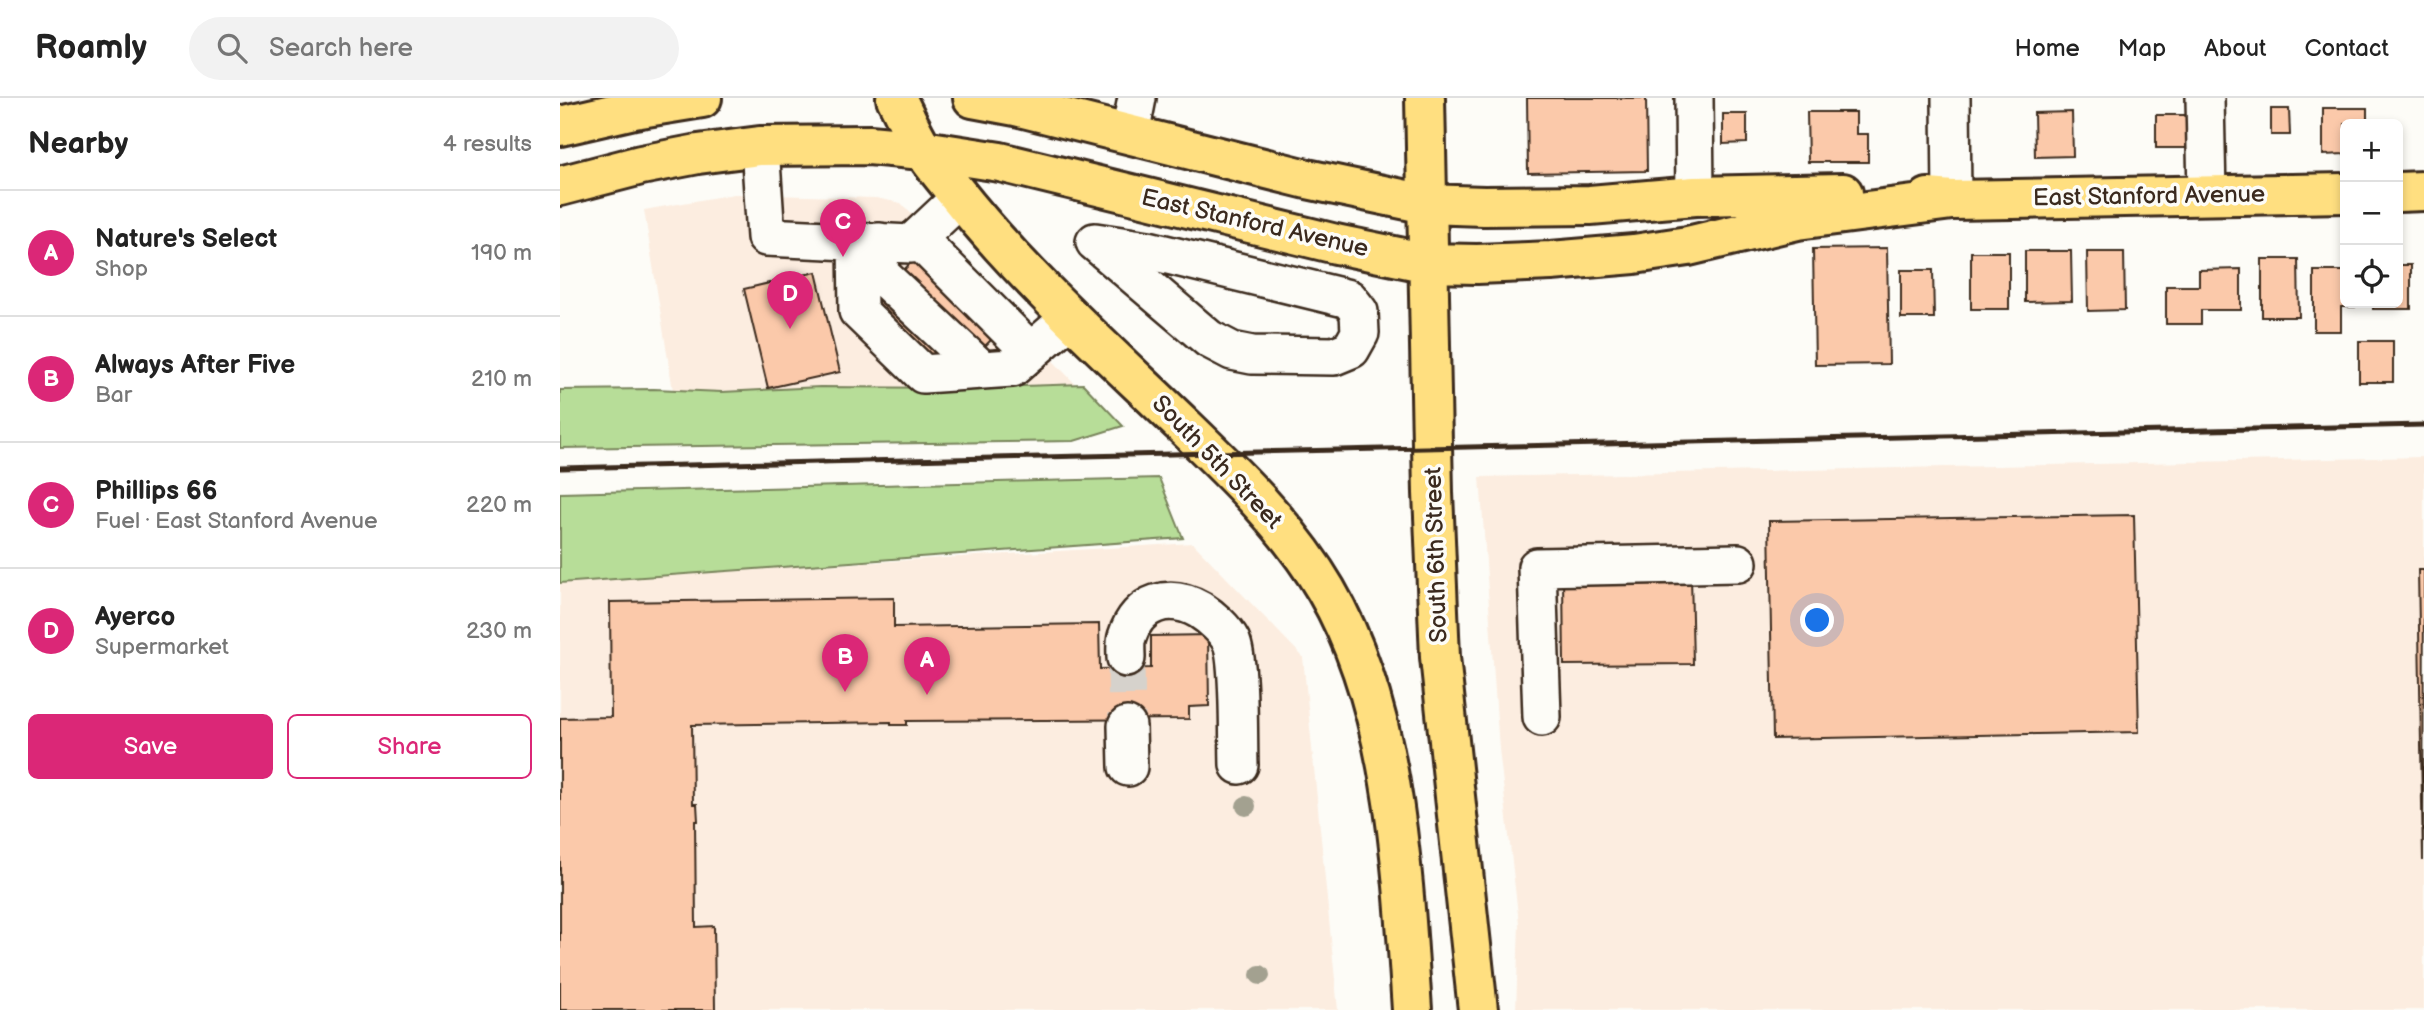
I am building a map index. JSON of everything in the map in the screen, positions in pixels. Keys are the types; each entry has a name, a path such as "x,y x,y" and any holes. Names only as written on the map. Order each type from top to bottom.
{"main road":[{"path":"562,116 634,109 702,98"},
{"name":"South 5th Street","path":"896,98 923,150 992,237 1039,288 1236,476 1283,530 1326,590 1358,656 1378,721 1394,809 1412,1010"},
{"name":"East Stanford Avenue","path":"972,98 1134,116 1307,179 1426,204 1590,205 1695,196 1845,192 1952,200 2340,193"},
{"name":"South 6th Street","path":"1425,98 1433,493 1440,657 1478,1010"},
{"name":"East Stanford Avenue","path":"560,186 698,153 760,146 850,144 923,150 1000,162 1335,244 1428,263 1485,264 1634,254 1688,246 1797,220 1952,200"},
{"path":"2403,192 2424,191"}],"street":[{"path":"1694,98 1695,196"},
{"path":"1951,98 1952,200"},
{"path":"2205,98 2207,195"},
{"path":"760,146 766,237 911,244 960,198"},
{"path":"917,238 1031,352"},
{"path":"868,242 858,312 923,374 1012,368 1071,317"},
{"path":"1095,243 1148,250 1349,299 1359,312 1360,333 1351,349 1334,356 1252,355 1231,351 1201,333 1095,243"},
{"path":"1542,717 1536,567 1738,562"},
{"path":"1126,658 1127,638 1137,617 1155,604 1169,600 1187,603 1212,617 1231,641 1235,666 1239,765"},
{"path":"1127,726 1128,767"}],"shaded area":[{"path":"734,194 876,198 901,203 1085,394 675,403 644,210"},
{"path":"2424,457 2424,1010 1516,1010 1519,923 1499,749 1480,477"},
{"path":"1193,543 1303,657 1338,1010 560,1010 560,581"}],"green space":[{"path":"1083,384 1123,426 1074,441 560,448 560,390 654,389 722,392 820,387 962,388"},
{"path":"1159,478 1183,538 560,583 560,493"}],"building":[{"path":"1527,98 1646,98 1647,171 1528,173"},
{"path":"2323,108 2367,108 2367,119 2340,119 2340,154 2323,155"},
{"path":"2271,109 2289,109 2290,135 2271,135"},
{"path":"1807,112 1856,112 1856,134 1868,134 1868,162 1808,162"},
{"path":"2072,112 2073,156 2035,157 2034,113"},
{"path":"1723,114 1747,114 1747,143 1723,144"},
{"path":"2156,115 2191,115 2191,148 2156,148"},
{"path":"1887,248 1889,364 1815,365 1813,249"},
{"path":"2025,251 2071,251 2072,301 2025,302"},
{"path":"1971,252 2009,252 2009,309 1971,309"},
{"path":"2087,252 2124,252 2125,310 2088,311"},
{"path":"920,253 1001,330 973,358 926,371 864,312"},
{"path":"2262,259 2298,259 2299,317 2262,317"},
{"path":"2403,265 2411,265 2411,309 2373,309 2403,308"},
{"path":"2241,269 2241,310 2201,310 2201,324 2166,324 2166,286 2199,286 2199,270"},
{"path":"1901,270 1933,270 1934,318 1901,318"},
{"path":"2314,271 2340,271 2341,331 2314,331"},
{"path":"816,272 840,372 768,388 744,289"},
{"path":"2359,341 2393,341 2393,382 2359,382"},
{"path":"2134,515 2139,732 1773,739 1769,521"},
{"path":"2418,570 2424,570 2423,861"},
{"path":"1691,575 1693,664 1564,665 1563,577"},
{"path":"894,598 894,627 1099,624 1100,669 1151,668 1151,636 1208,635 1209,706 1189,707 1189,719 907,721 907,725 891,725 891,722 692,725 693,804 697,804 698,821 695,821 696,927 714,926 715,1010 560,1010 560,718 611,717 610,602"}],"tunnel":[{"path":"1126,658 1127,726"}],"railway":[{"path":"560,468 2424,425"}],"place":[{"name":"Phillips 66","path":"843,257"},
{"name":"Ayerco","path":"790,329"},
{"name":"Always After Five","path":"845,692"},
{"name":"Nature's Select","path":"927,695"}]}
